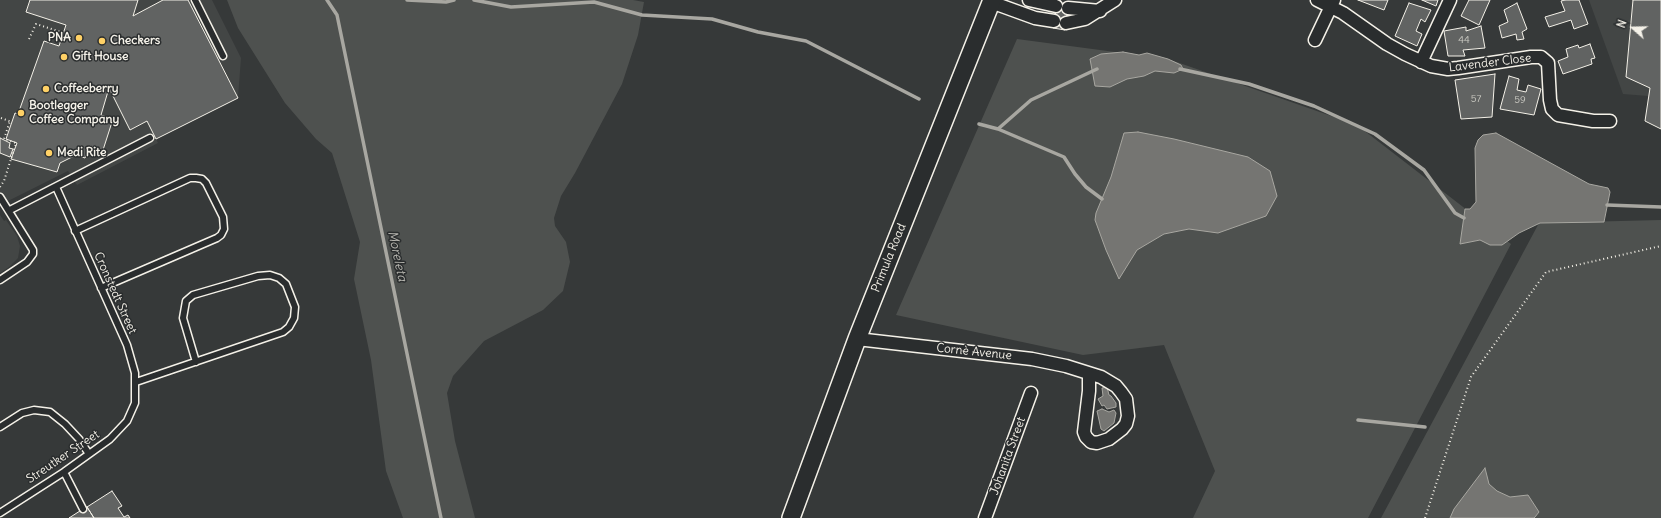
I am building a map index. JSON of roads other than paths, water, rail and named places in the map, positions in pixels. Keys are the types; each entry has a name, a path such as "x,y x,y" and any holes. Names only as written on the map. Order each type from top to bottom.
{"street":[{"path":"1029,0 1062,7 1100,11"},
{"path":"991,1 1024,15 1060,22 1085,20 1114,0"},
{"name":"Lavender Close","path":"1317,0 1332,3 1343,13 1387,44 1421,62 1448,69 1531,57 1541,57 1548,63 1550,100 1552,109 1558,115 1592,121 1610,121"},
{"path":"1421,62 1450,0"},
{"name":"Primula Road","path":"791,518 857,339 991,1"},
{"path":"1315,40 1332,3"},
{"name":"Cornè Avenue","path":"857,339 1032,359 1066,366 1101,377 1116,386 1126,399 1128,408 1126,424 1122,429 1109,439 1097,443 1091,442 1086,438 1084,432 1089,391 1089,374"},
{"name":"Johanita Street","path":"984,518 1031,393"}],"lane":[{"path":"195,0 223,56"},
{"path":"1024,15 1029,0"},
{"path":"10,210 150,138"},
{"path":"75,231 190,178 202,179 206,183 223,217 224,229 216,238 101,288"},
{"name":"Cronstedt Street","path":"56,187 132,361 136,382 135,403 132,412"},
{"path":"0,197 10,210 32,247 33,254 27,262 0,280"},
{"path":"136,382 196,362 283,332 289,327 294,318 295,307 286,284 279,278 270,275 258,276 193,295 186,301 183,318 196,362"},
{"path":"0,427 22,413 34,410 50,412 65,424 79,439 89,454"},
{"name":"Streutker Street","path":"0,513 89,454 120,430 132,412"},
{"path":"64,472 83,509"}],"waterway":[{"name":"Moreleta","path":"327,0 337,15 441,518"},
{"path":"407,0 446,2 454,0"},
{"path":"474,0 511,7 594,2 642,15 712,19 758,32 806,41 919,99"},
{"path":"979,124 998,129 1031,100 1097,69"},
{"path":"1180,69 1249,84 1314,106 1375,134 1424,170 1455,213 1464,218"},
{"path":"998,129 1064,157 1086,187 1102,199"},
{"path":"1607,205 1661,207"},
{"path":"1358,420 1425,427"}],"place":[{"name":"PNA","path":"79,38"},
{"name":"Checkers","path":"102,41"},
{"name":"Gift House","path":"64,57"},
{"name":"Coffeeberry","path":"46,89"},
{"name":"Bootlegger Coffee Company","path":"21,113"},
{"name":"Medi Rite","path":"49,153"}]}
